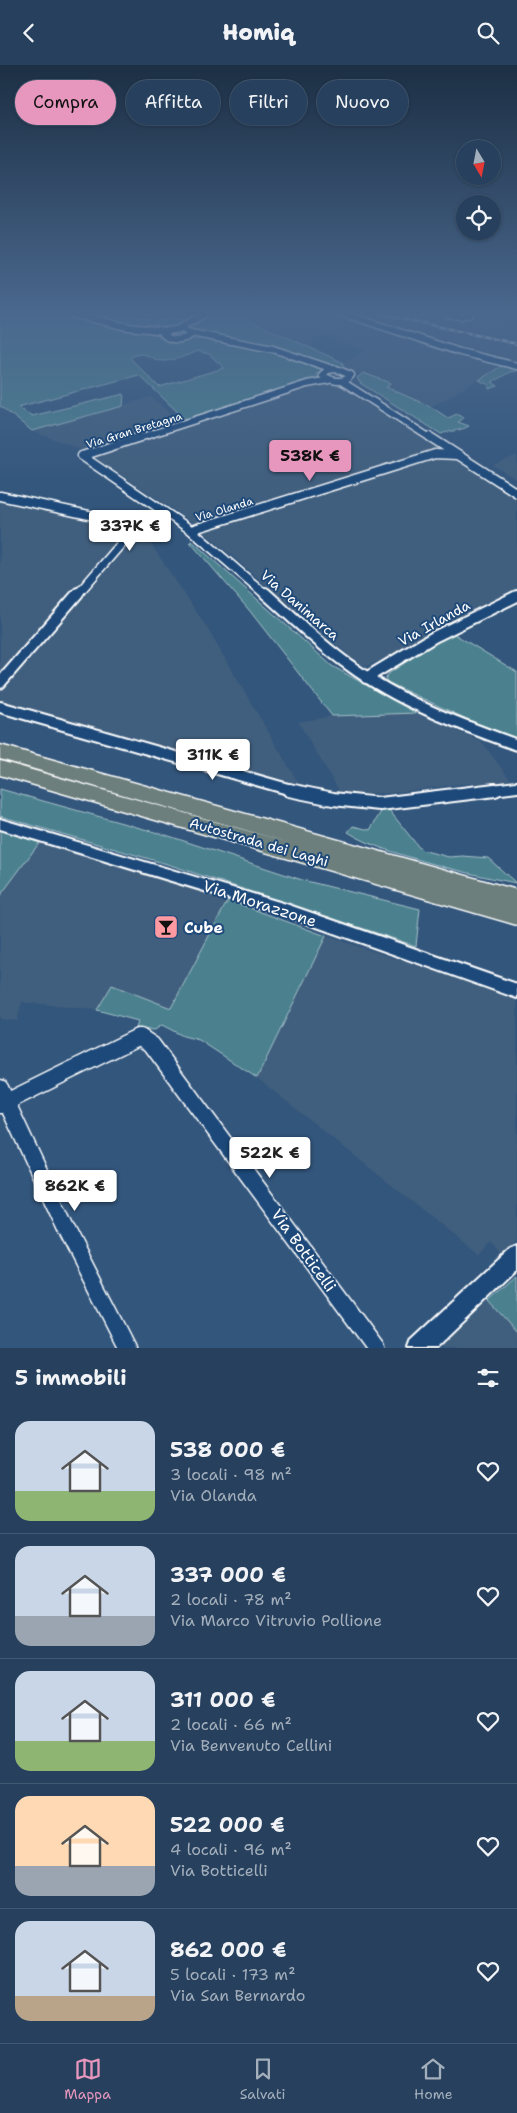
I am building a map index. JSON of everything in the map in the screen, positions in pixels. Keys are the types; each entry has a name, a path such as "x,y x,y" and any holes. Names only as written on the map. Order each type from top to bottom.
{"highway":[{"name":"Autostrada dei Laghi","path":"0,752 517,899"},
{"name":"Autostrada dei Laghi","path":"0,768 517,916"}],"street":[{"path":"322,374 329,380 344,380 351,377 350,374"},
{"name":"Via Gran Bretagna","path":"306,385 322,374"},
{"name":"Via Gran Bretagna","path":"82,456 306,385 329,380"},
{"path":"344,380 517,493"},
{"path":"344,380 517,486"},
{"path":"436,454 443,446"},
{"name":"Via Olanda","path":"191,531 436,454 457,455"},
{"name":"Via Danimarca","path":"82,456 191,531 366,678 429,710 517,745"},
{"path":"0,496 131,524 134,529 0,683"},
{"name":"Via Irlanda","path":"366,678 434,637 517,596"},
{"path":"0,707 245,777 330,798 359,803 380,804 517,787"},
{"name":"Via Morazzone","path":"0,824 259,902 517,991"},
{"name":"Via Botticelli","path":"2,1097 139,1036 152,1045 376,1348"},
{"path":"2,1097 66,1229 127,1348"},
{"path":"420,1348 517,1256"}],"shaded area":[{"path":"365,374 489,374 431,407 386,387 391,383"},
{"path":"325,384 340,386 350,391 517,500 517,590 491,600 386,660 381,660 367,666 359,664 195,524 85,451 32,431 151,397 185,427"},
{"path":"517,455 517,480 493,465"},
{"path":"0,498 131,526 147,538 204,623 299,784 0,704"},
{"path":"416,713 482,742 512,782 459,784 392,793 341,794 298,722 332,716"},
{"path":"40,842 228,900 171,1008 112,985 97,1010 22,1002 17,1021 0,1019 0,896"},
{"path":"326,936 517,998 517,1241 502,1255 491,1242 479,1255 257,1078"},
{"path":"489,1301 517,1332 517,1348 438,1348"}],"green space":[{"path":"0,374 146,374 159,387 204,374 316,374 315,379 187,421 139,375 18,407 32,416 124,394 123,406 32,431 0,406"},
{"path":"362,374 365,374 391,383 386,387 431,407 448,418 457,414 464,418 458,422 469,426 464,429 441,434 360,383 357,378"},
{"path":"489,374 507,374 492,382 498,386 489,389 489,385 479,380"},
{"path":"192,541 332,666 416,713 332,716 249,610 190,542"},
{"path":"451,632 517,672 517,738 484,727 389,683 385,679 388,674"},
{"path":"0,789 169,836 302,880 420,909 416,946 167,864 0,816"},
{"path":"382,810 389,810 421,850 449,857 488,858 516,883 481,876 403,855 375,846 348,832 353,826 370,830"},
{"path":"0,830 40,842 0,896"},
{"path":"228,900 326,936 257,1078 199,1040 183,1036 162,1025 155,1030 136,1029 138,1021 97,1010 112,985 171,1008"},
{"path":"517,1276 517,1332 489,1301"}],"place":[{"name":"Cube","path":"166,927"}]}
